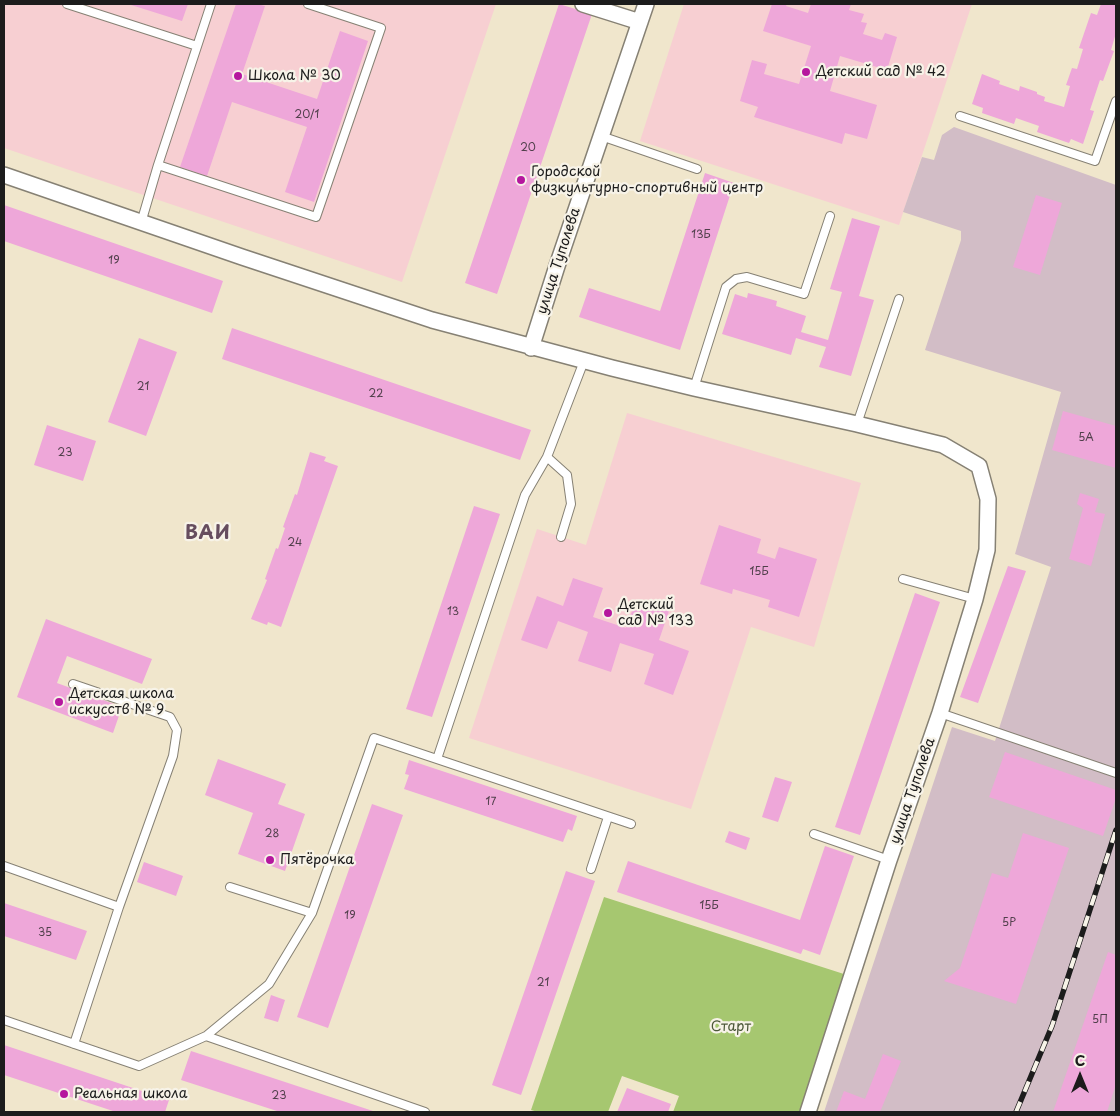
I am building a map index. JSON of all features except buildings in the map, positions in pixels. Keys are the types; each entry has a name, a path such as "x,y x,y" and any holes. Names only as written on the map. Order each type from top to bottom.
{"street":[{"path":"583,4 640,22"},
{"name":"улица Туполева","path":"531,348 646,4"},
{"path":"4,175 432,320 531,348 694,388 857,424"},
{"name":"улица Туполева","path":"808,1112 889,860 940,713 975,599 987,550 988,499 979,466 943,445 857,424"}],"lane":[{"path":"67,4 197,46"},
{"path":"141,222 211,4"},
{"path":"158,165 316,217 381,28 308,4"},
{"path":"960,116 1095,161 1116,101"},
{"path":"601,136 697,169"},
{"path":"694,388 726,286 736,279 747,277 804,294 830,216"},
{"path":"857,424 899,299"},
{"path":"437,759 525,494 547,458 584,361"},
{"path":"547,458 568,475 571,504 561,537"},
{"path":"903,579 975,599"},
{"path":"73,684 170,717 177,730 173,756 119,907 74,1044"},
{"path":"940,713 1116,773"},
{"path":"4,1020 139,1066 206,1036 269,984 312,913 374,738 630,824"},
{"path":"591,869 608,817"},
{"path":"814,834 889,860"},
{"path":"4,866 119,907"},
{"path":"230,887 312,913"},
{"path":"206,1036 425,1112"}],"shaded area":[{"name":"Школа № 30","path":"4,4 496,4 402,282 4,148"},
{"name":"Детский сад № 42","path":"684,4 972,4 899,225 640,141"},
{"path":"954,127 1116,185 1116,1112 824,1112 952,727 995,741 1051,567 1015,554 1061,392 925,350 961,240 961,231 903,212 922,157 934,160 942,135"},
{"name":"Детский сад № 133","path":"627,413 861,483 814,647 751,627 691,809 469,738 537,529 586,545"}],"green space":[{"name":"Старт","path":"604,897 847,975 801,1112 673,1112 679,1096 622,1076 608,1112 538,1112 531,1110"}],"railway":[{"path":"1016,1112 1052,1026 1116,830"}],"place":[{"name":"Детский сад № 42","path":"806,72"},
{"name":"Школа № 30","path":"238,76"},
{"name":"Городской физкультурно-спортивный центр","path":"521,180"},
{"name":"Детский сад № 133","path":"608,613"},
{"name":"Детская школа искусств № 9","path":"59,702"},
{"name":"Пятёрочка","path":"270,860"},
{"name":"Реальная школа","path":"64,1094"}],"district":[{"name":"ВАИ","path":"208,534"}]}
